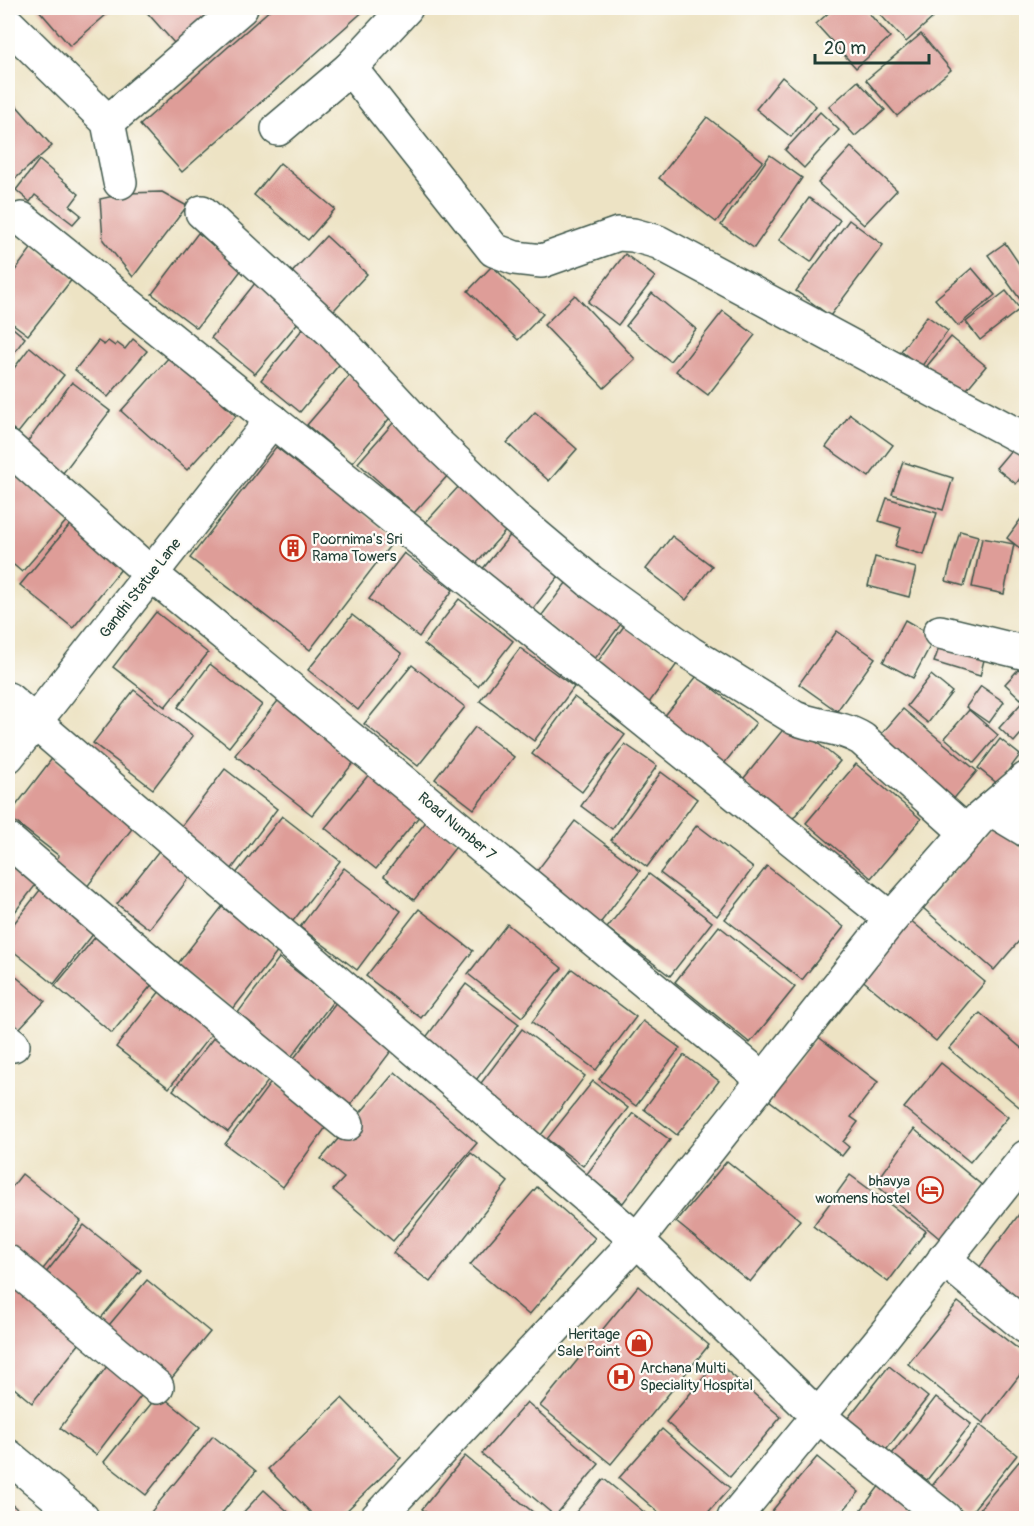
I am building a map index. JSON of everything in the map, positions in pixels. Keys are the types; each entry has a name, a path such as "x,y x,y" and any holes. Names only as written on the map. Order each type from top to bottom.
{"street":[{"path":"108,122 241,8"},
{"path":"278,129 350,68 406,8"},
{"path":"8,24 108,122 120,182"},
{"path":"350,68 495,250 515,258 542,261 618,234 633,235 658,242 1026,440"},
{"path":"202,212 332,332 438,445 513,516 590,581 690,653 795,718 809,724 842,729 862,739 967,833"},
{"path":"22,219 891,919"},
{"name":"Gandhi Statue Lane","path":"8,756 272,420"},
{"name":"Road Number 7","path":"8,447 151,574 763,1079"},
{"path":"940,632 1026,653"},
{"path":"8,699 637,1239 818,1415 945,1518"},
{"path":"377,1518 637,1239 891,919 990,809 1026,779"},
{"path":"990,809 1026,830"},
{"path":"8,840 175,983 346,1124"},
{"path":"734,1518 879,1342 1026,1157"},
{"path":"944,1259 1026,1327"},
{"path":"8,1262 157,1387"},
{"path":"8,1456 82,1518"}],"building":[{"path":"37,8 114,8 70,46"},
{"path":"143,8 218,8 175,44"},
{"path":"272,8 367,8 182,172 140,125"},
{"path":"834,8 864,8 890,37 856,68 816,24"},
{"path":"874,8 944,8 906,42"},
{"path":"921,34 951,70 897,116 866,80"},
{"path":"782,77 816,106 791,137 756,109"},
{"path":"858,81 885,110 855,136 829,107"},
{"path":"8,96 52,146 8,185"},
{"path":"820,112 839,130 804,168 785,150"},
{"path":"707,117 763,161 716,222 659,178"},
{"path":"851,147 897,190 864,225 818,183"},
{"path":"770,155 802,178 754,248 721,225"},
{"path":"39,160 79,194 70,206 81,215 73,224 35,195 30,202 16,190"},
{"path":"280,163 335,209 308,240 254,195"},
{"path":"162,192 187,206 133,277 103,240 100,199 127,193"},
{"path":"809,198 840,220 811,262 779,240"},
{"path":"849,220 883,245 830,316 796,291"},
{"path":"198,233 243,268 197,328 152,294"},
{"path":"326,236 367,274 325,320 284,281"},
{"path":"1005,243 1026,274 1026,298 1022,302 988,255"},
{"path":"33,246 73,278 28,335 8,320 8,280"},
{"path":"625,254 655,277 618,325 588,302"},
{"path":"492,266 543,314 518,340 468,291"},
{"path":"972,268 995,295 958,326 935,299"},
{"path":"260,277 305,314 255,374 211,338"},
{"path":"1006,291 1020,309 980,340 966,322"},
{"path":"652,293 696,329 670,361 626,326"},
{"path":"575,295 635,359 604,388 544,325"},
{"path":"723,311 755,335 708,395 676,371"},
{"path":"927,316 948,331 921,367 901,351"},
{"path":"309,321 348,354 300,412 261,380"},
{"path":"8,324 25,338 8,361"},
{"path":"951,337 986,366 962,395 927,366"},
{"path":"133,339 147,351 108,397 75,370 98,341 104,345 108,341 115,346 117,343 125,349"},
{"path":"30,347 64,375 18,433 8,425 8,376"},
{"path":"170,356 236,416 187,470 121,411"},
{"path":"350,375 394,413 352,463 307,425"},
{"path":"72,382 110,411 63,473 25,445"},
{"path":"535,412 577,449 549,481 507,443"},
{"path":"850,414 893,445 869,477 826,447"},
{"path":"393,423 450,473 414,513 358,463"},
{"name":"Poornima's Sri Rama Towers","path":"276,447 395,539 310,650 190,558"},
{"path":"1012,449 1026,461 1026,470 1016,484 996,468"},
{"path":"903,462 953,478 943,510 892,494"},
{"path":"11,470 68,519 22,572 8,560 8,474"},
{"path":"461,484 510,526 475,565 426,522"},
{"path":"887,498 937,513 924,555 895,546 901,528 879,521"},
{"path":"1026,512 1026,553 1007,538"},
{"path":"73,521 126,563 73,628 20,585"},
{"path":"960,531 978,536 964,586 946,581"},
{"path":"512,533 562,572 531,611 481,571"},
{"path":"672,536 712,566 686,600 646,569"},
{"path":"982,538 1014,544 1004,594 972,587"},
{"path":"404,553 453,590 419,637 369,599"},
{"path":"875,557 916,568 909,597 868,586"},
{"path":"569,579 624,620 594,660 539,619"},
{"path":"459,599 513,641 478,686 424,644"},
{"path":"1026,607 1026,646 1018,644"},
{"path":"156,612 208,653 165,707 113,667"},
{"path":"352,615 402,654 358,710 308,670"},
{"path":"905,620 935,637 913,678 883,662"},
{"path":"624,626 677,664 646,707 593,668"},
{"path":"837,631 875,658 837,711 799,684"},
{"path":"941,642 985,656 980,676 934,662"},
{"path":"520,648 574,687 534,741 480,701"},
{"path":"1026,661 1026,692 1021,699 1005,684"},
{"path":"210,664 262,705 229,747 178,707"},
{"path":"412,665 465,707 418,766 364,724"},
{"path":"931,675 952,692 928,723 907,706"},
{"path":"697,676 756,723 723,765 663,718"},
{"path":"981,686 1004,702 989,723 966,707"},
{"path":"134,690 193,736 153,789 93,743"},
{"path":"281,697 358,757 312,815 235,755"},
{"path":"574,697 625,735 582,792 532,754"},
{"path":"1026,698 1026,728 1014,742 999,728"},
{"path":"903,709 977,771 946,808 872,745"},
{"path":"969,710 998,735 974,763 945,738"},
{"path":"790,721 840,761 790,822 740,783"},
{"path":"475,727 514,757 474,809 435,779"},
{"path":"1000,739 1020,755 998,784 978,768"},
{"path":"625,744 657,766 612,829 581,806"},
{"path":"54,756 138,821 86,888 53,864 59,856 8,816"},
{"path":"856,764 921,819 871,878 806,823"},
{"path":"225,769 277,809 231,870 179,829"},
{"path":"661,772 697,799 647,867 611,840"},
{"path":"370,773 421,814 376,869 325,828"},
{"path":"282,816 340,861 293,921 235,875"},
{"path":"428,819 459,843 414,900 384,876"},
{"path":"575,821 640,871 598,926 533,876"},
{"path":"697,825 753,868 717,916 660,873"},
{"path":"995,825 1026,853 1026,933 994,970 923,908"},
{"path":"161,848 193,873 149,929 117,904"},
{"path":"8,852 41,878 8,921"},
{"path":"767,866 844,927 802,980 725,919"},
{"path":"344,868 401,911 357,970 300,927"},
{"path":"649,874 712,922 670,976 607,928"},
{"path":"47,881 101,924 54,984 8,947 8,931"},
{"path":"222,907 279,950 233,1009 176,966"},
{"path":"419,909 473,951 421,1018 366,976"},
{"path":"909,919 985,982 936,1041 860,978"},
{"path":"507,924 562,968 522,1017 468,974"},
{"path":"719,926 795,987 750,1043 675,982"},
{"path":"101,930 159,976 112,1033 55,986"},
{"path":"279,958 334,1000 289,1060 234,1018"},
{"path":"572,969 636,1017 596,1070 532,1022"},
{"path":"8,970 45,1001 17,1031 8,1023"},
{"path":"466,984 519,1024 473,1084 421,1044"},
{"path":"164,986 217,1027 169,1088 116,1047"},
{"path":"340,997 398,1042 344,1113 289,1065"},
{"path":"980,1013 1026,1052 1026,1106 1023,1110 949,1049"},
{"path":"643,1021 680,1048 636,1106 599,1079"},
{"path":"522,1029 585,1076 538,1139 475,1091"},
{"path":"817,1036 878,1082 851,1117 858,1122 843,1142 849,1147 842,1156 769,1100"},
{"path":"214,1037 269,1080 228,1132 173,1090"},
{"path":"684,1055 719,1081 677,1135 644,1109"},
{"path":"941,1063 1008,1117 970,1162 904,1108"},
{"path":"395,1072 477,1143 393,1241 333,1190 344,1178 321,1159"},
{"path":"272,1081 329,1123 283,1187 225,1144"},
{"path":"593,1081 628,1108 583,1166 547,1139"},
{"path":"633,1113 670,1140 623,1203 586,1175"},
{"path":"914,1129 984,1187 945,1243 875,1184"},
{"path":"471,1153 508,1182 430,1282 393,1253"},
{"path":"727,1161 800,1220 750,1282 676,1222"},
{"path":"22,1174 81,1221 40,1273 8,1247 8,1192"},
{"path":"850,1175 926,1231 888,1282 813,1226"},
{"path":"537,1187 595,1238 529,1315 470,1265"},
{"path":"1023,1209 1026,1211 1026,1306 978,1269"},
{"path":"84,1225 141,1270 101,1318 45,1274"},
{"path":"147,1280 210,1332 167,1384 104,1331"},
{"path":"18,1285 84,1338 32,1403 8,1383 8,1299"},
{"path":"638,1286 709,1345 611,1464 540,1406"},
{"path":"958,1302 1026,1355 1026,1367 983,1423 908,1364"},
{"path":"111,1361 147,1388 96,1455 60,1428"},
{"path":"717,1362 781,1417 730,1477 666,1422"},
{"path":"889,1366 928,1397 879,1459 840,1428"},
{"path":"159,1394 200,1427 146,1495 104,1462"},
{"path":"936,1397 971,1424 927,1480 892,1454"},
{"path":"342,1398 401,1458 339,1518 316,1518 268,1469"},
{"path":"527,1402 599,1464 555,1516 482,1454"},
{"path":"980,1425 1017,1455 968,1516 931,1487"},
{"path":"662,1429 730,1488 703,1518 665,1518 619,1478"},
{"path":"213,1436 256,1471 218,1518 159,1518 151,1512"},
{"path":"465,1456 540,1518 433,1518 422,1509"},
{"path":"817,1457 859,1492 837,1518 778,1518 771,1512"},
{"path":"1021,1459 1026,1463 1026,1518 972,1518"},
{"path":"604,1479 650,1517 571,1518"},
{"path":"880,1485 924,1518 855,1518"},
{"path":"264,1490 295,1518 238,1518"},
{"path":"8,1501 27,1518 8,1518"}],"place":[{"name":"Poornima's Sri Rama Towers","path":"293,548"},
{"name":"bhavya womens hostel","path":"930,1190"},
{"name":"Heritage Sale Point","path":"639,1343"},
{"name":"Archana Multi Speciality Hospital","path":"621,1377"}]}
